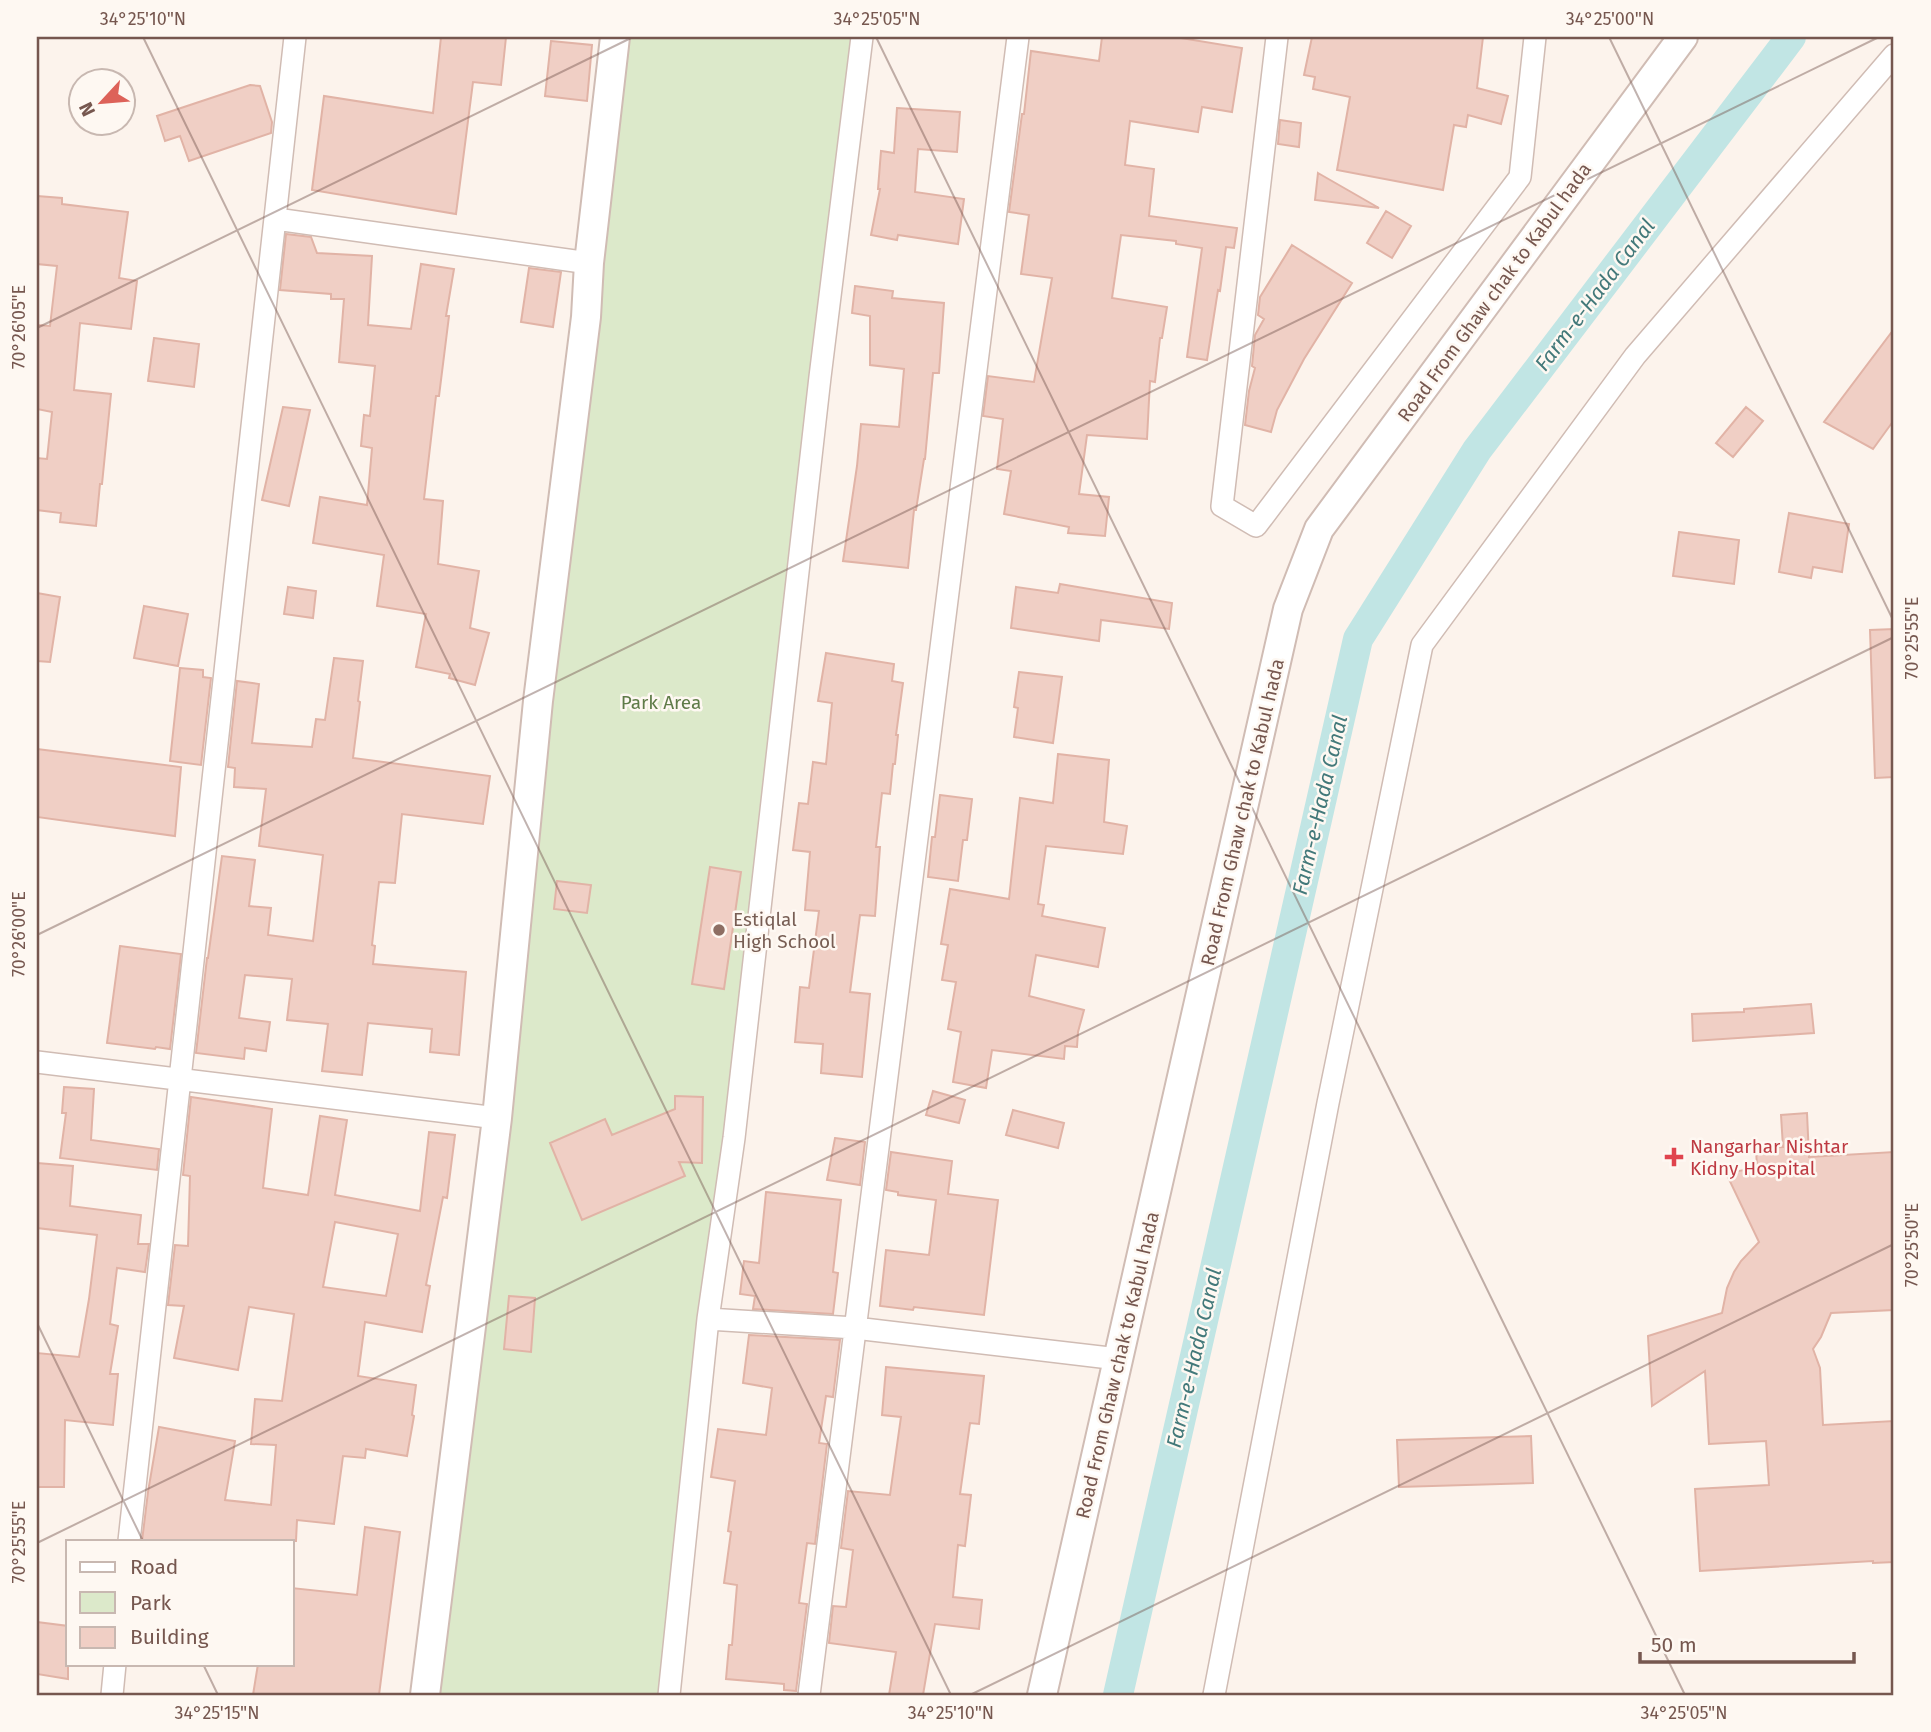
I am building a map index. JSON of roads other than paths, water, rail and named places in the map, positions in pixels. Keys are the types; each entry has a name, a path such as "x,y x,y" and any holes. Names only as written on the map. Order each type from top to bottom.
{"street":[{"path":"129,1540 295,37"},
{"path":"425,1695 497,1118 538,701 586,317 589,263 615,37"},
{"path":"669,1695 708,1318 734,1138 862,37"},
{"path":"809,1695 1018,37"},
{"path":"1277,37 1222,506 1256,526 1520,177 1535,37"},
{"name":"Road From Ghaw chak to Kabul hada","path":"1042,1695 1288,609 1320,529 1683,37"},
{"path":"1214,1695 1328,1103 1422,645 1635,356 1894,55"},
{"path":"276,219 589,263"},
{"path":"37,1062 497,1118"},
{"path":"708,1318 855,1328 1118,1359"},
{"path":"112,1695 115,1666"}],"waterway":[{"name":"Farm-e-Hada Canal","path":"1118,1695 1358,639 1477,450 1791,37"}],"place":[{"name":"Estiqlal High School","path":"719,930"},
{"name":"Nangarhar Nishtar Kidny Hospital","path":"1674,1157"}],"park label":[{"name":"Park Area","path":"661,702"}]}
